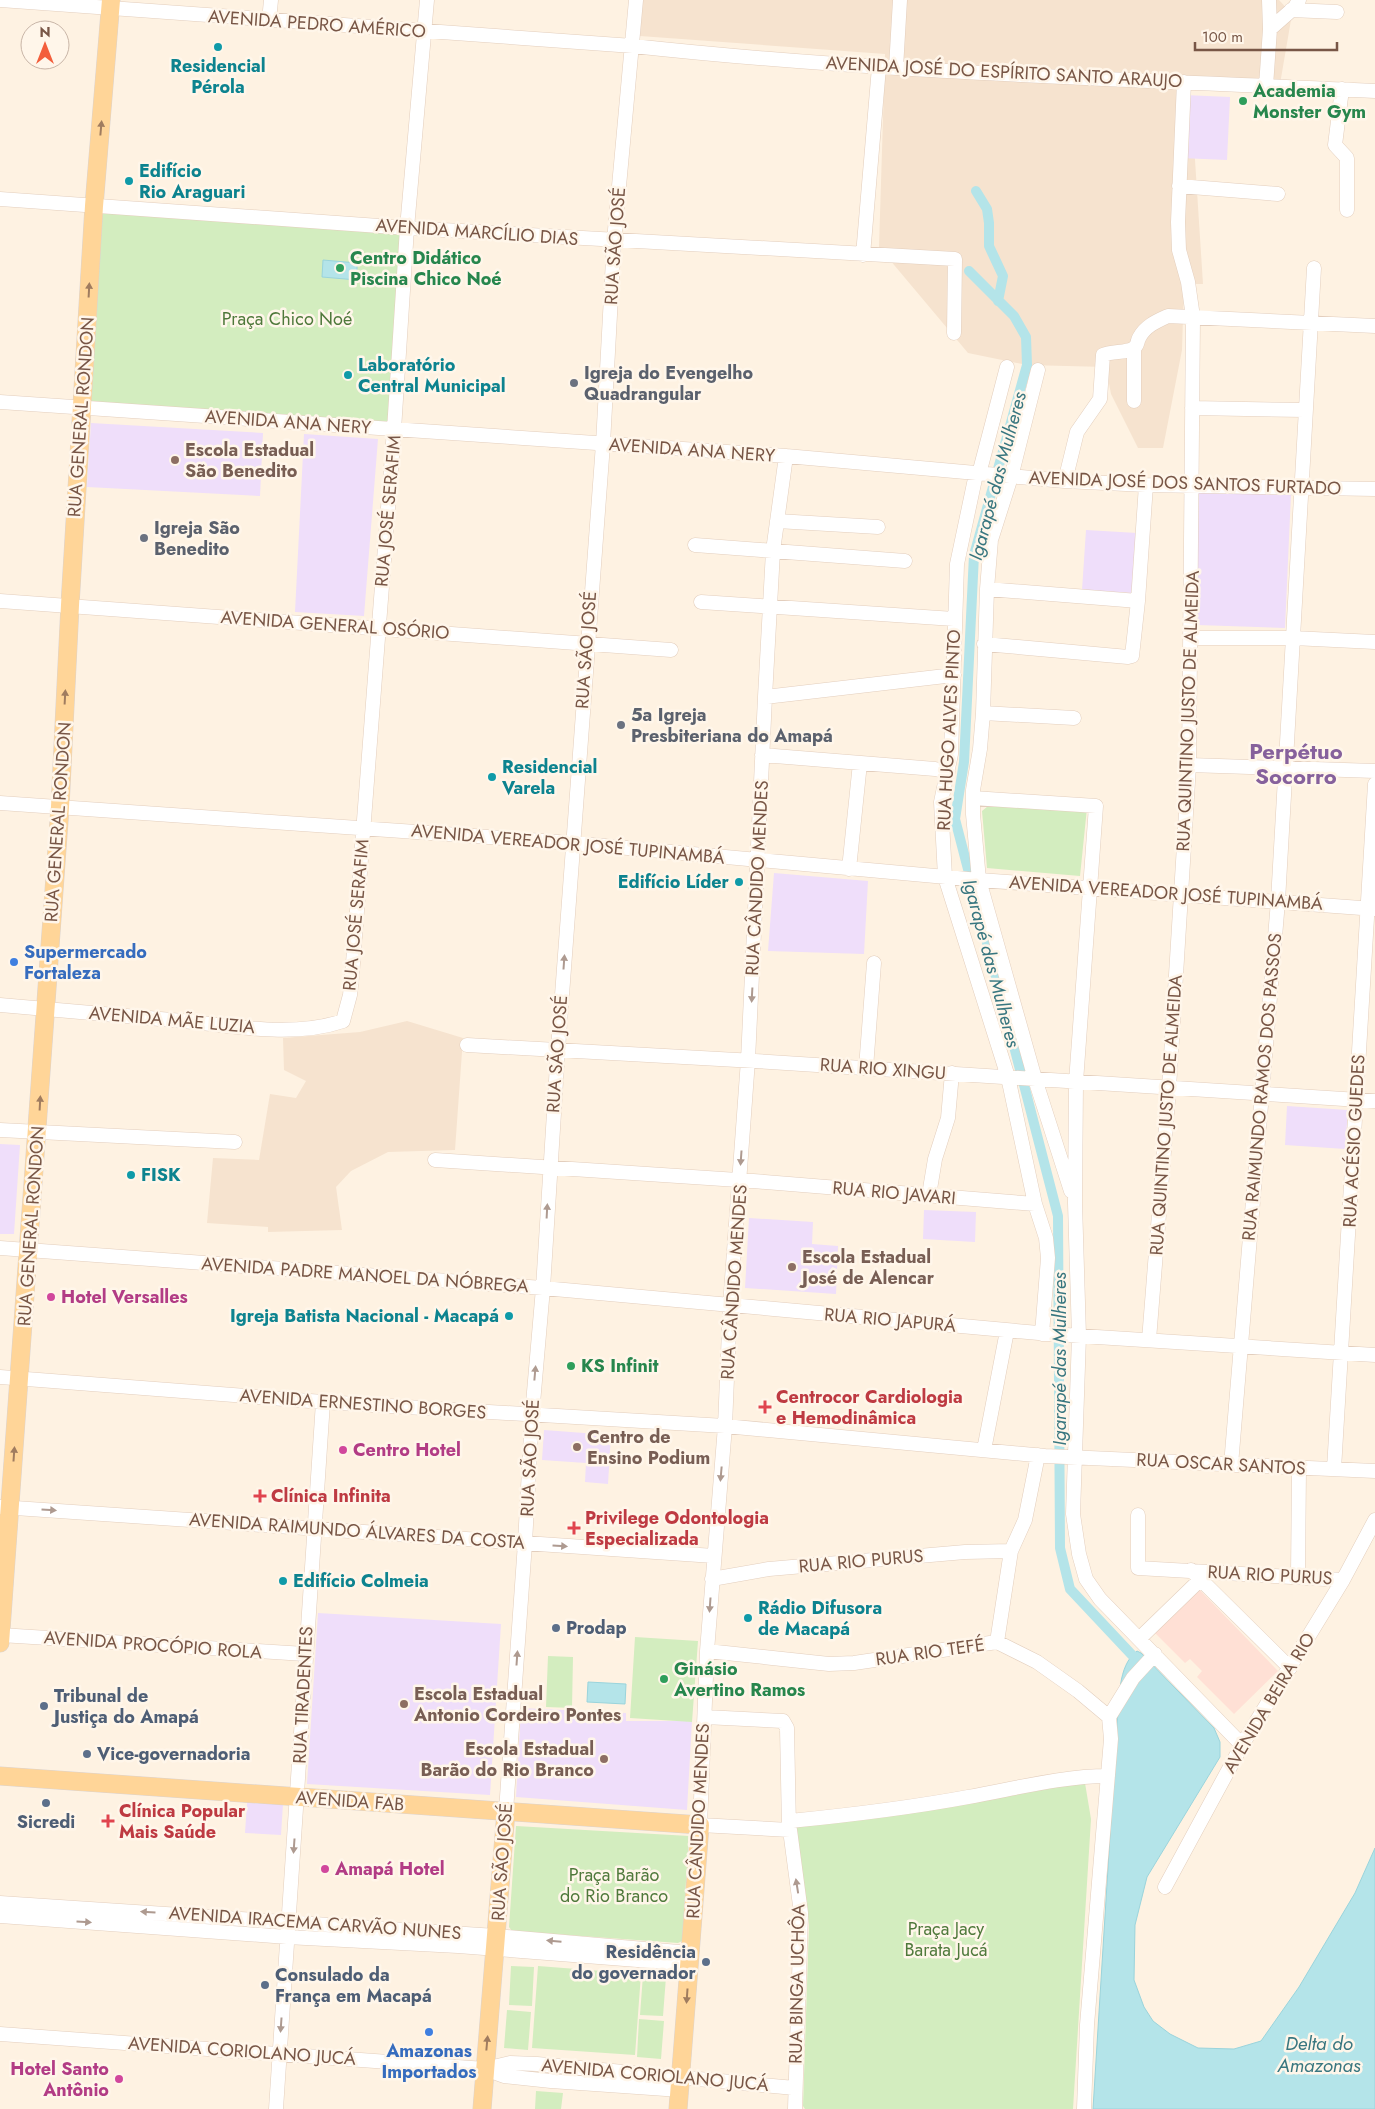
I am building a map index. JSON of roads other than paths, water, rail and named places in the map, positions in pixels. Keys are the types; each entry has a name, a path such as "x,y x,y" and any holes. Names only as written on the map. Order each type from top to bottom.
{"main road":[{"name":"RUA GENERAL RONDON","path":"0,1643 5,1507 19,1379 38,1132 60,807 94,206 110,4"},
{"name":"AVENIDA FAB","path":"0,1776 700,1825"},
{"name":"RUA SÃO JOSÉ","path":"482,2109 506,1811"},
{"name":"RUA CÂNDIDO MENDES","path":"678,2109 700,1825"}],"street":[{"name":"AVENIDA PEDRO AMÉRICO","path":"0,0 110,4 269,21 633,46"},
{"path":"269,21 271,0"},
{"name":"RUA JOSÉ SERAFIM","path":"343,1021 350,995 394,430 407,228 426,32 427,0"},
{"name":"RUA SÃO JOSÉ","path":"506,1811 532,1415 543,1288 549,1168 602,444 614,241 636,0"},
{"path":"896,68 900,0"},
{"path":"1266,86 1270,29 1269,0"},
{"path":"1270,29 1295,5 1337,12"},
{"name":"AVENIDA JOSÉ DO ESPÍRITO SANTO ARAUJO","path":"633,46 727,56 879,67 1375,91"},
{"path":"863,255 879,67"},
{"name":"RUA QUINTINO JUSTO DE ALMEIDA","path":"1150,1340 1169,1088 1189,765 1193,317 1188,282 1180,250 1179,186 1184,82"},
{"path":"1342,89 1335,144 1347,158 1348,210"},
{"path":"1179,186 1278,194"},
{"name":"AVENIDA MARCÍLIO DIAS","path":"0,199 407,228 955,259 954,333"},
{"name":"RUA RAIMUNDO RAMOS DOS PASSOS","path":"1231,1465 1278,901 1314,268"},
{"path":"1134,401 1134,349 1137,346 1138,338 1148,326 1168,316 1375,326"},
{"path":"1065,481 1077,432 1100,398 1103,355 1111,351 1134,349"},
{"name":"RUA HUGO ALVES PINTO","path":"1007,367 957,564 951,754 942,802 949,877 1009,1077 1035,1204 1046,1238 1048,1258 1046,1334"},
{"name":"RUA HUGO ALVES PINTO","path":"1038,370 991,540 984,644 983,713 973,798 977,880 1030,1079 1075,1203"},
{"name":"AVENIDA ANA NERY","path":"0,402 786,456"},
{"path":"1192,408 1305,410"},
{"name":"AVENIDA JOSÉ DOS SANTOS FURTADO","path":"786,456 980,475 1065,481 1146,485 1192,484 1375,489"},
{"name":"RUA CÂNDIDO MENDES","path":"700,1825 707,1651 725,1426 730,1306 747,1180 762,755 770,606 777,520 786,456"},
{"path":"984,644 1132,656 1146,485"},
{"path":"777,520 878,527"},
{"path":"696,545 905,561"},
{"path":"987,589 1138,601"},
{"name":"AVENIDA GENERAL OSÓRIO","path":"0,601 670,650"},
{"path":"701,602 954,619"},
{"path":"1191,638 1293,638 1375,642"},
{"path":"765,697 954,675"},
{"path":"983,713 1074,718"},
{"path":"762,755 860,762 948,772"},
{"path":"849,869 860,762"},
{"path":"1189,765 1375,771"},
{"name":"RUA ACÉSIO GUEDES","path":"1334,1469 1356,1100 1371,908 1375,784"},
{"path":"973,798 1096,806 1076,1082 1077,1336 1072,1457 1073,1514 1079,1554 1086,1578 1100,1599 1139,1639 1151,1658 1242,1745"},
{"name":"AVENIDA VEREADOR JOSÉ TUPINAMBÁ","path":"0,803 573,843 977,880 1371,908"},
{"path":"866,1068 874,963"},
{"name":"AVENIDA MÃE LUZIA","path":"0,1005 264,1028 314,1028 343,1021"},
{"path":"467,1045 752,1060"},
{"name":"RUA RIO XINGU","path":"752,1060 1009,1077"},
{"path":"929,1196 935,1159 948,1118 952,1074"},
{"path":"1009,1077 1375,1101"},
{"path":"0,1130 235,1142"},
{"name":"RUA RIO JAVARI","path":"435,1160 747,1180 1035,1204"},
{"name":"AVENIDA PADRE MANOEL DA NÓBREGA","path":"0,1248 543,1288 730,1306"},
{"name":"RUA RIO JAPURÁ","path":"730,1306 1077,1336"},
{"path":"984,1450 1007,1331"},
{"path":"1077,1336 1375,1354"},
{"name":"AVENIDA ERNESTINO BORGES","path":"0,1378 323,1402 725,1426"},
{"name":"RUA TIRADENTES","path":"276,2109 323,1402"},
{"path":"725,1426 1042,1456 1025,1520 1011,1551 997,1642"},
{"name":"RUA OSCAR SANTOS","path":"1042,1456 1375,1471"},
{"path":"1298,1576 1300,1468"},
{"name":"AVENIDA RAIMUNDO ÁLVARES DA COSTA","path":"5,1507 714,1556"},
{"name":"RUA RIO PURUS","path":"1138,1515 1138,1568 1200,1574 1298,1576 1344,1580"},
{"name":"AVENIDA BEIRA RIO","path":"1165,1886 1242,1745 1344,1580 1375,1520"},
{"name":"RUA RIO PURUS","path":"712,1579 769,1569 965,1552 1011,1551"},
{"path":"1139,1639 1200,1574 1290,1668"},
{"name":"AVENIDA PROCÓPIO ROLA","path":"0,1635 305,1654"},
{"name":"RUA RIO TEFÉ","path":"707,1651 837,1664 997,1642 1037,1662 1109,1716"},
{"path":"1084,2109 1087,2025 1112,1739 1109,1716 1133,1678 1151,1658"},
{"name":"RUA BINGA UCHÔA","path":"704,1717 782,1721 788,1728 789,1825 801,1913 795,2109"},
{"path":"700,1825 789,1825 953,1800 1071,1779 1108,1776"},
{"name":"AVENIDA IRACEMA CARVÃO NUNES","path":"0,1903 63,1914 287,1936 496,1943"},
{"name":"AVENIDA IRACEMA CARVÃO NUNES","path":"0,1916 63,1914 288,1922 496,1943 690,1958"},
{"name":"AVENIDA CORIOLANO JUCÁ","path":"0,2034 485,2070 510,2063 537,2064 680,2084 795,2088"}],"water":[{"path":"323,260 357,263 357,280 322,277"},
{"name":"Delta do Amazonas","path":"1137,1651 1214,1728 1220,1742 1220,1757 1147,1877 1135,1925 1134,1980 1144,2007 1153,2021 1170,2034 1198,2048 1234,2049 1261,2041 1299,1987 1355,1893 1375,1848 1375,2109 1093,2109 1119,1694 1126,1665"},
{"path":"588,1682 626,1684 625,1704 587,1702"}],"waterway":[{"path":"976,191 987,209 989,246 1003,276 998,301"},
{"name":"Igarapé das Mulheres","path":"969,271 1014,316 1026,337 1027,365 974,555 964,762 955,819 1058,1216 1060,1548 1070,1589 1132,1655"}],"place":[{"name":"Residencial Pérola","path":"218,47"},
{"name":"Academia Monster Gym","path":"1243,101"},
{"name":"Edifício Rio Araguari","path":"129,181"},
{"name":"Centro Didático Piscina Chico Noé","path":"340,268"},
{"name":"Laboratório Central Municipal","path":"348,375"},
{"name":"Igreja do Evengelho Quadrangular","path":"574,383"},
{"name":"Escola Estadual São Benedito","path":"175,460"},
{"name":"Igreja São Benedito","path":"144,538"},
{"name":"5a Igreja Presbiteriana do Amapá","path":"621,725"},
{"name":"Residencial Varela","path":"492,777"},
{"name":"Edifício Líder","path":"739,882"},
{"name":"Supermercado Fortaleza","path":"14,962"},
{"name":"FISK","path":"131,1175"},
{"name":"Escola Estadual José de Alencar","path":"792,1267"},
{"name":"Hotel Versalles","path":"51,1297"},
{"name":"Igreja Batista Nacional - Macapá","path":"509,1316"},
{"name":"KS Infinit","path":"571,1366"},
{"name":"Centrocor Cardiologia e Hemodinâmica","path":"765,1407"},
{"name":"Centro de Ensino Podium","path":"577,1447"},
{"name":"Centro Hotel","path":"343,1450"},
{"name":"Clínica Infinita","path":"260,1496"},
{"name":"Privilege Odontologia Especializada","path":"574,1528"},
{"name":"Edifício Colmeia","path":"283,1581"},
{"name":"Rádio Difusora de Macapá","path":"748,1618"},
{"name":"Prodap","path":"556,1628"},
{"name":"Ginásio Avertino Ramos","path":"664,1679"},
{"name":"Escola Estadual Antonio Cordeiro Pontes","path":"404,1704"},
{"name":"Tribunal de Justiça do Amapá","path":"44,1706"},
{"name":"Vice-governadoria","path":"87,1754"},
{"name":"Escola Estadual Barão do Rio Branco","path":"604,1759"},
{"name":"Sicredi","path":"46,1803"},
{"name":"Clínica Popular Mais Saúde","path":"108,1821"},
{"name":"Amapá Hotel","path":"325,1869"},
{"name":"Residência do governador","path":"706,1962"},
{"name":"Consulado da França em Macapá","path":"265,1985"},
{"name":"Amazonas Importados","path":"429,2032"},
{"name":"Hotel Santo Antônio","path":"119,2079"}],"district":[{"name":"Perpétuo Socorro","path":"1296,764"}],"park label":[{"name":"Praça Chico Noé","path":"287,319"},
{"name":"Praça Barão do Rio Branco","path":"614,1885"},
{"name":"Praça Jacy Barata Jucá","path":"946,1939"}]}
